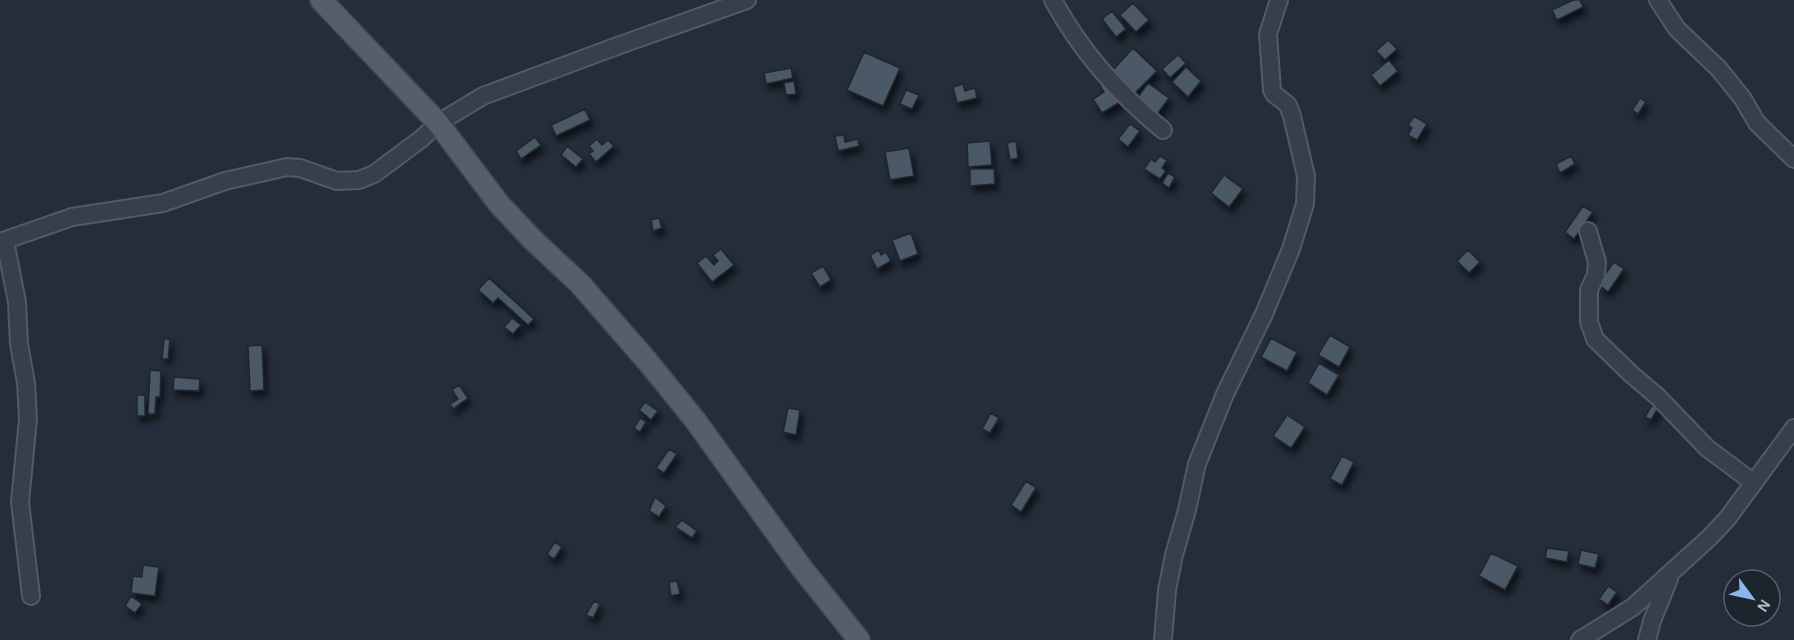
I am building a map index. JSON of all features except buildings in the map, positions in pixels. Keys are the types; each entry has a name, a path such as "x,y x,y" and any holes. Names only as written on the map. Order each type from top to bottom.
{"main road":[{"path":"321,0 438,123 499,204 597,302 648,362 695,420 801,567 859,640"}],"street":[{"path":"31,596 20,502 28,419 26,383 19,344 17,302 3,241 72,217 163,203 225,181 288,167 300,168 337,181 359,180 374,174 421,139 438,123 483,96 747,0"},
{"path":"1053,0 1068,26 1091,56 1132,104 1163,130"},
{"path":"1163,640 1167,590 1197,464 1225,394 1264,314 1291,249 1305,204 1306,176 1292,116 1288,105 1272,90 1268,34 1279,0"},
{"path":"1658,0 1677,29 1719,69 1743,99 1757,123 1794,159"},
{"path":"1588,231 1597,266 1589,290 1589,322 1595,339 1657,396 1707,448 1754,483"},
{"path":"1580,640 1633,607 1719,529 1794,428"},
{"path":"1647,640 1672,571"}]}
